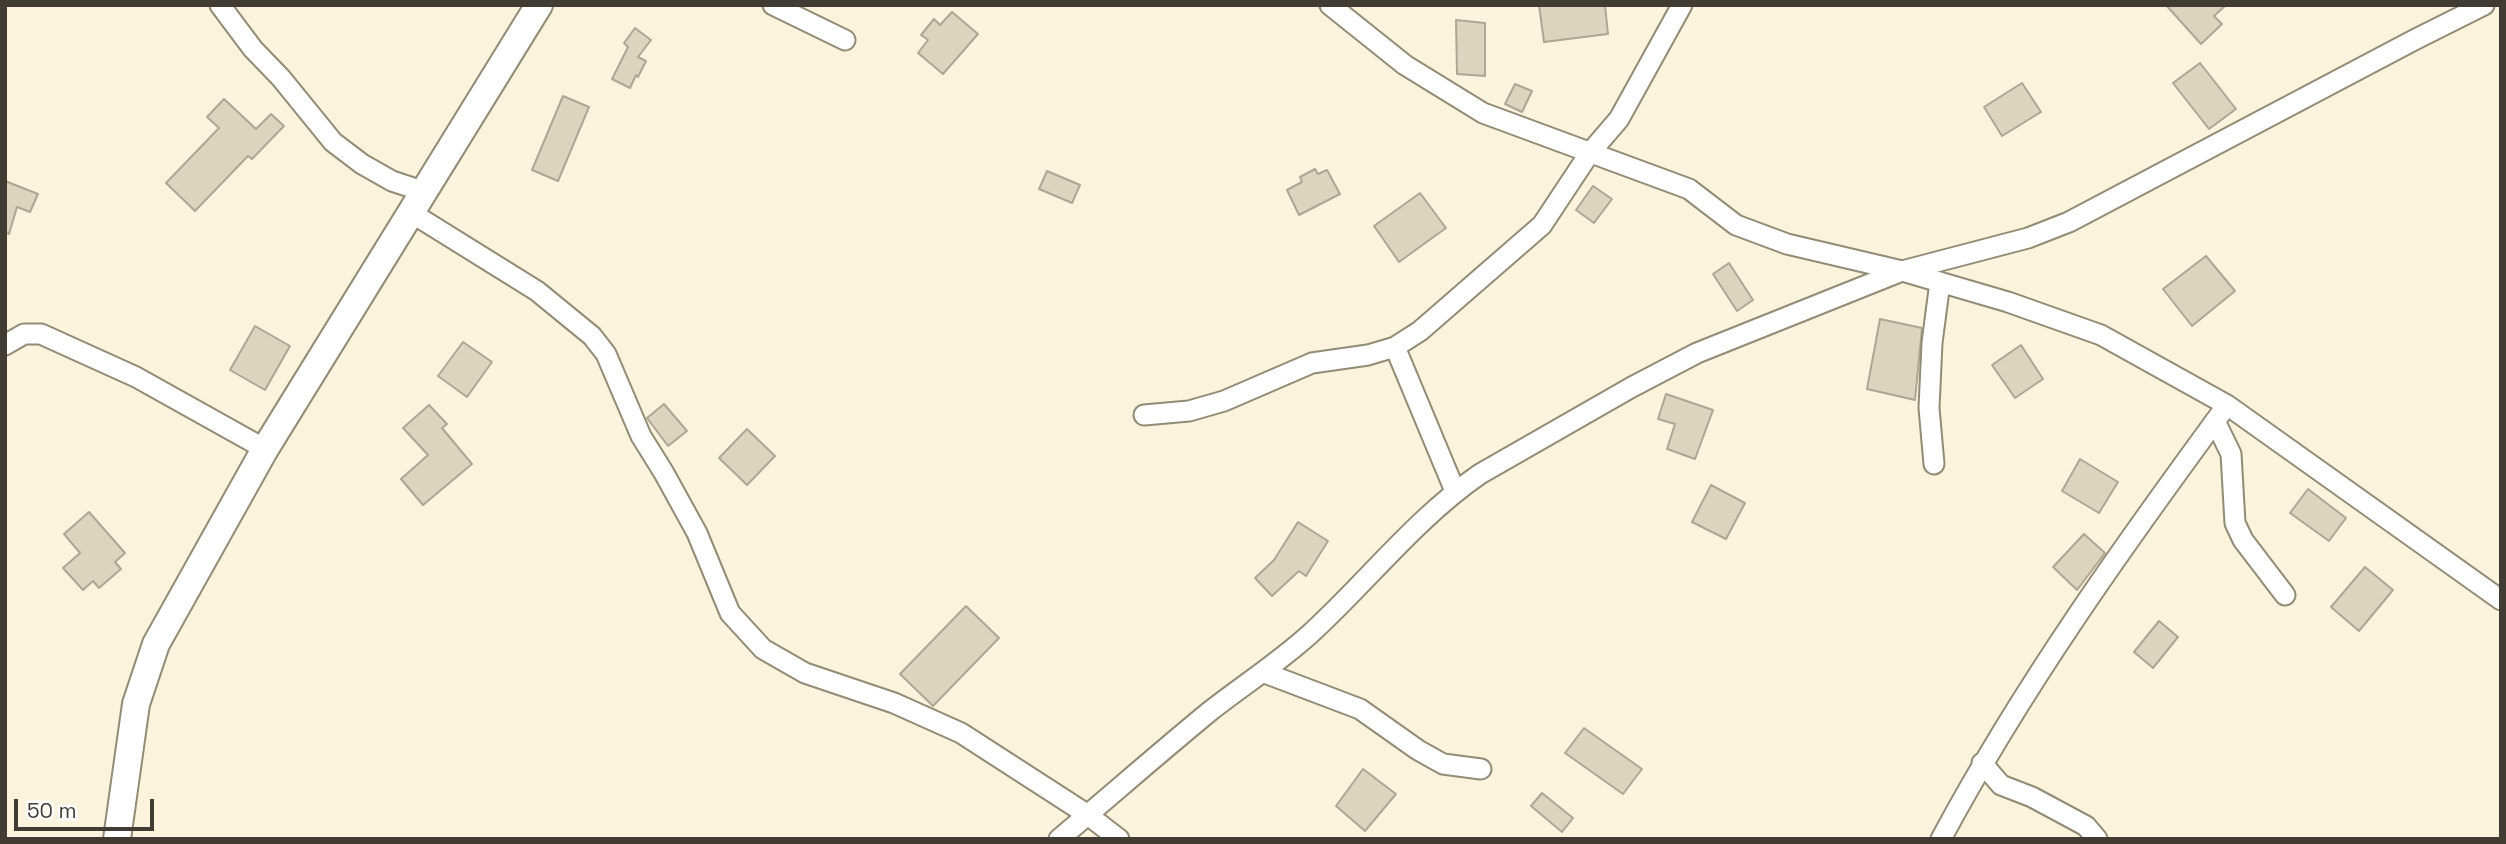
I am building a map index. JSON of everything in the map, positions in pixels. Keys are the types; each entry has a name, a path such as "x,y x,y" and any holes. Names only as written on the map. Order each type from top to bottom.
{"street":[{"path":"220,5 253,49 281,78 333,142 362,164 392,181 592,336 611,364 641,436 696,533 730,613 763,649 805,673 894,704 961,733 1088,815 1119,839"},
{"path":"117,839 136,704 156,644 265,449 539,5"},
{"path":"773,5 845,40"},
{"path":"1330,5 1405,65 1483,113 1689,189 1736,225 1787,244 1902,271 2008,302 2101,335 2501,600"},
{"path":"1144,415 1189,411 1224,401 1312,363 1368,355 1395,347 1420,331 1542,225 1589,154 1619,119 1682,5"},
{"path":"1059,839 1211,711 1265,673 1311,634 1455,491 1479,474 1697,353 1902,271 2028,238 2069,222 2484,5"},
{"path":"1934,464 1929,408 1931,343 1940,282"},
{"path":"5,345 24,334 41,334 136,377 265,449"},
{"path":"1395,347 1455,491"},
{"path":"2221,413 2231,454 2235,523 2243,540 2285,595"},
{"path":"1941,839 1982,763 2124,546 2221,413"},
{"path":"1265,673 1360,709 1418,750 1443,764 1481,769"},
{"path":"1982,763 2001,785 2032,797 2086,826 2097,839"}],"building":[{"path":"1539,5 1605,5 1608,34 1544,42"},
{"path":"2166,5 2226,5 2214,16 2222,24 2201,44"},
{"path":"952,12 978,34 943,74 918,53 928,40 921,35 934,19 940,25"},
{"path":"1456,20 1485,23 1485,76 1457,74"},
{"path":"635,28 651,40 638,57 646,61 630,88 612,79 628,47 624,43"},
{"path":"2200,63 2236,109 2209,129 2173,83"},
{"path":"2022,83 2041,112 2002,136 1984,107"},
{"path":"1515,84 1532,91 1522,112 1505,104"},
{"path":"563,96 589,107 558,181 532,170"},
{"path":"224,99 256,129 271,114 284,126 252,159 248,156 195,211 166,183 219,128 207,117"},
{"path":"1315,169 1318,174 1327,170 1340,194 1299,215 1287,190 1302,182 1300,177"},
{"path":"1047,171 1080,185 1072,203 1039,189"},
{"path":"5,181 38,194 30,212 17,207 9,234 5,233"},
{"path":"1593,186 1612,199 1594,223 1576,210"},
{"path":"1420,193 1446,228 1399,262 1374,226"},
{"path":"2206,256 2235,291 2192,326 2163,289"},
{"path":"1729,263 1753,300 1737,311 1713,274"},
{"path":"1880,319 1922,328 1915,400 1867,389"},
{"path":"255,326 290,346 265,390 230,370"},
{"path":"463,342 492,362 467,397 438,376"},
{"path":"2021,345 2043,379 2015,398 1992,365"},
{"path":"1666,394 1713,410 1695,459 1667,449 1675,424 1658,419"},
{"path":"664,404 687,431 668,446 647,418"},
{"path":"429,405 447,424 442,428 472,464 423,505 401,479 428,455 403,428"},
{"path":"747,429 775,456 747,485 719,458"},
{"path":"2080,459 2118,482 2099,513 2062,491"},
{"path":"1711,485 1745,503 1726,539 1692,522"},
{"path":"2308,489 2346,518 2329,541 2290,513"},
{"path":"89,512 125,553 115,562 121,569 99,588 93,581 83,590 63,568 80,553 64,534"},
{"path":"1298,522 1328,541 1306,576 1299,571 1272,596 1255,578 1274,560"},
{"path":"2084,534 2105,553 2077,590 2053,567"},
{"path":"2365,567 2393,590 2359,631 2331,607"},
{"path":"966,606 999,638 933,706 900,674"},
{"path":"2159,621 2178,637 2153,668 2134,652"},
{"path":"1584,728 1642,769 1623,794 1565,753"},
{"path":"1363,769 1396,794 1365,831 1336,806"},
{"path":"1542,793 1573,818 1562,832 1531,806"}]}
